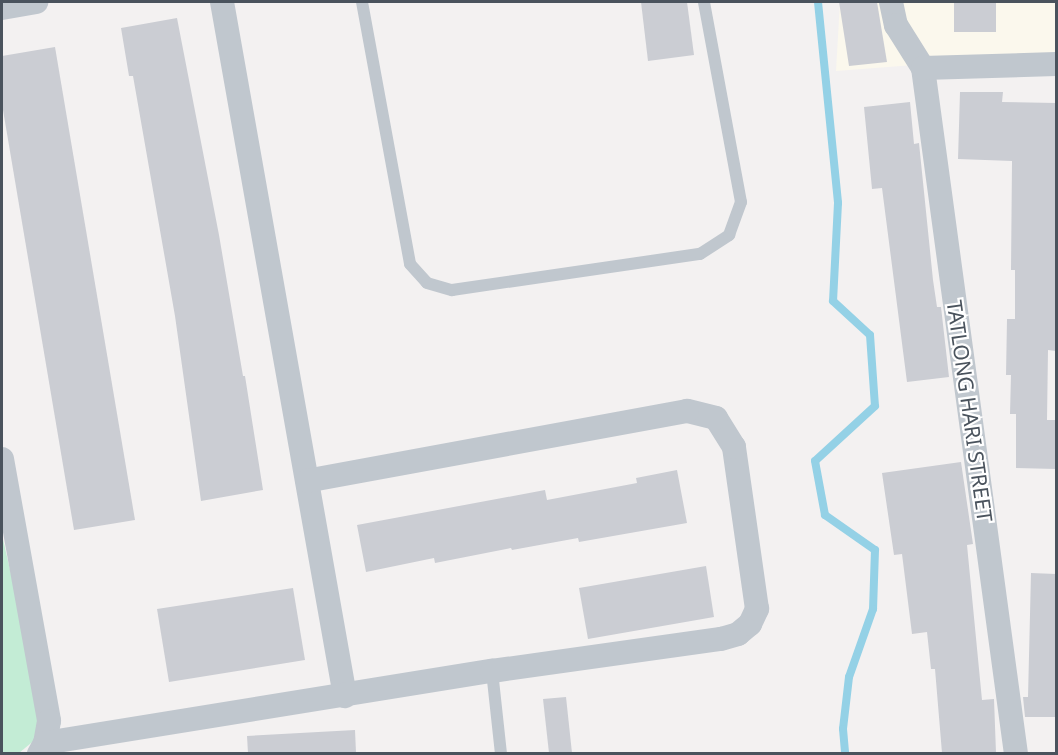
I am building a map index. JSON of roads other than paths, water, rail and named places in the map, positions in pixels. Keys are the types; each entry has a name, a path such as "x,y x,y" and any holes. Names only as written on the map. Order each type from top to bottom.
{"street":[{"path":"2,8 36,2"},
{"path":"222,2 345,696"},
{"path":"891,2 896,25 923,68 1056,64"},
{"name":"TATLONG HARI STREET","path":"923,68 1016,753"},
{"path":"2,459 49,721 42,748 492,671 721,639 738,634 750,624 756,609 734,447 716,418 687,411 307,481"}],"lane":[{"path":"362,2 410,264 428,283 452,290 700,255 729,235 741,202 704,2"},
{"path":"492,671 501,753"}],"waterway":[{"path":"818,2 838,203 833,301 870,335 875,406 815,461 825,515 875,550 873,609 849,677 843,729 845,754"}]}
